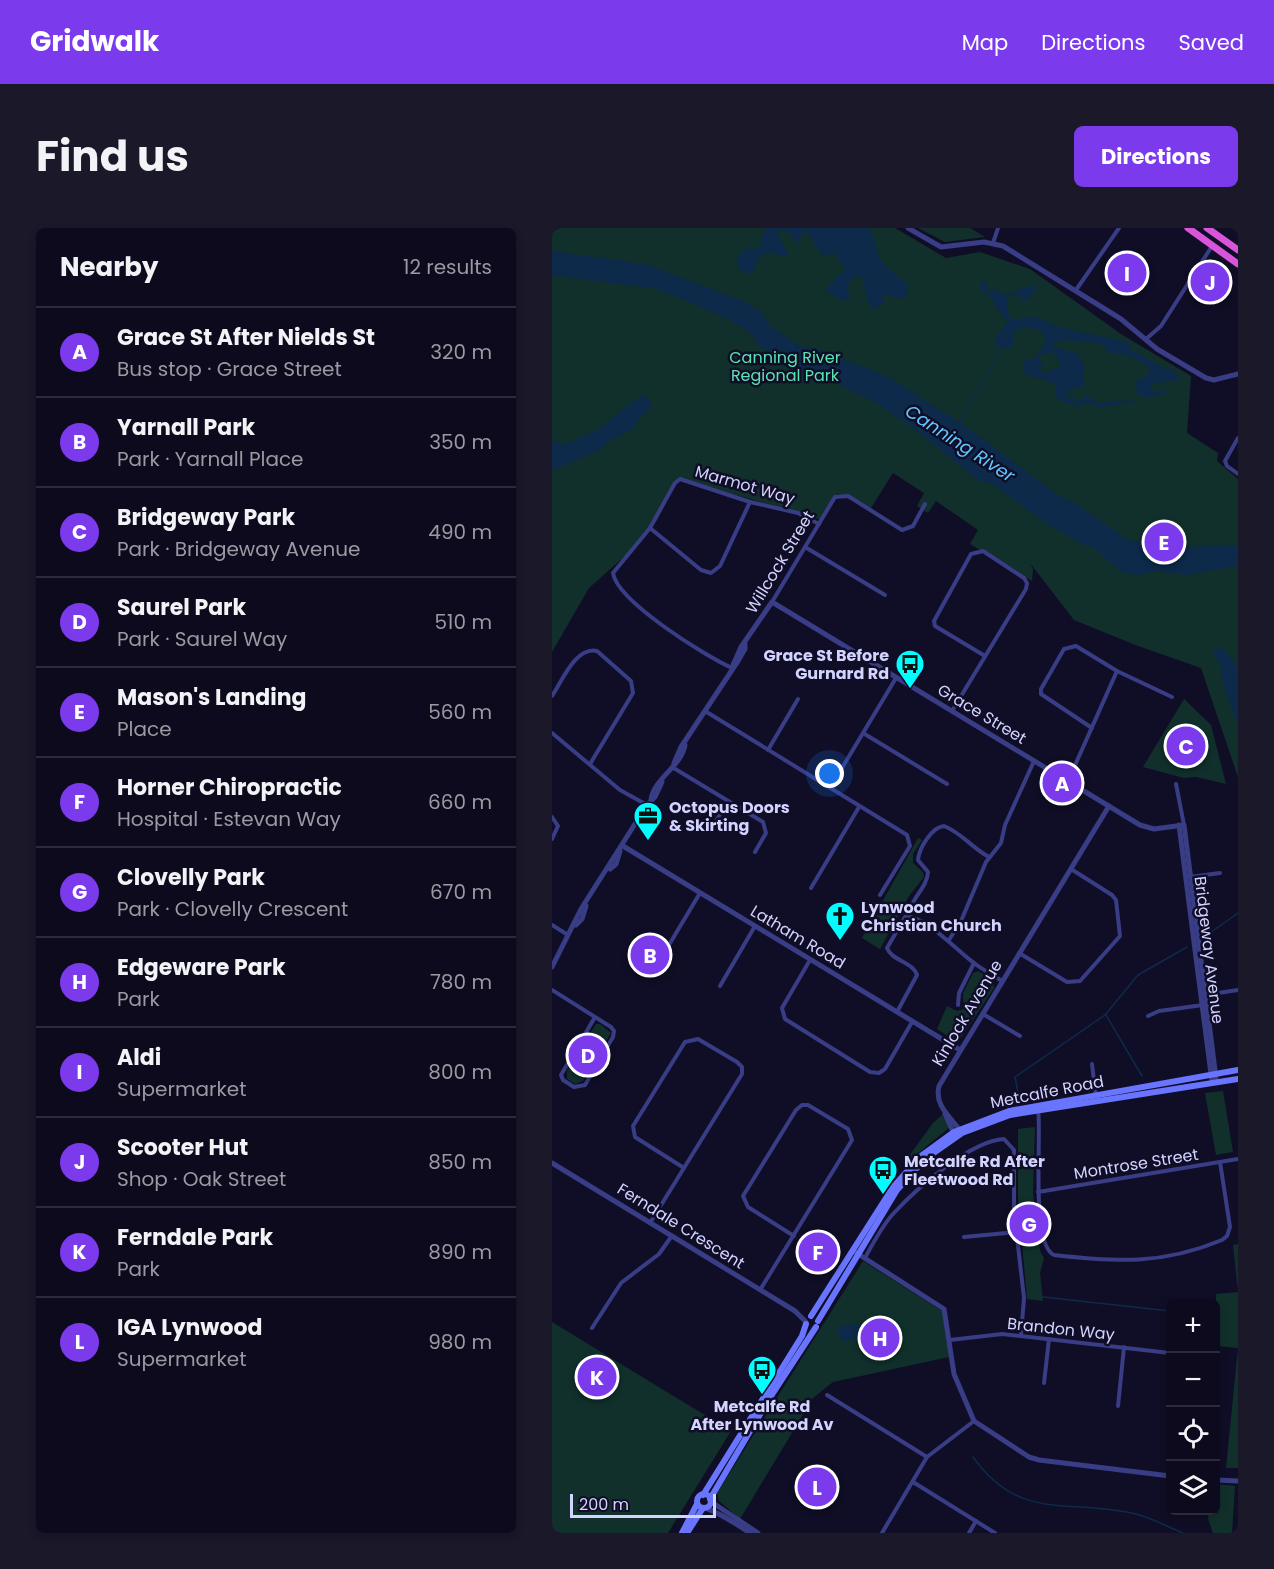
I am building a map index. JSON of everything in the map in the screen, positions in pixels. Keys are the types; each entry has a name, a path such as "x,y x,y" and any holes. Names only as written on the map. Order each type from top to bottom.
{"highway":[{"path":"1188,228 1238,264"},
{"path":"1207,228 1238,250"}],"main road":[{"name":"Metcalfe Road","path":"682,1533 710,1500 714,1489 723,1480 785,1368 808,1320 855,1252 906,1171 957,1133 990,1116 1214,1078 1238,1070"},
{"name":"Metcalfe Road","path":"1214,1078 1238,1079"},
{"name":"Metcalfe Road","path":"702,1507 698,1498 703,1495 785,1368 817,1324 855,1252"},
{"path":"808,1320 817,1324"},
{"path":"808,1320 811,1328 817,1324"},
{"path":"703,1495 710,1500"},
{"name":"Metcalfe Road","path":"687,1533 702,1507"}],"street":[{"path":"908,228 941,247 993,243 1009,249 1076,290 1206,378 1214,380 1238,374"},
{"path":"993,243 998,228"},
{"path":"1076,290 1119,228"},
{"path":"1146,339 1161,326 1212,246"},
{"path":"1238,438 1225,461 1227,466 1238,474"},
{"name":"Marmot Way","path":"733,667 680,640 624,592 615,581 615,570 650,528 675,483 680,479 750,502 798,513 819,524"},
{"name":"Willcock Street","path":"552,967 555,956 575,926 581,909 586,906 609,870 651,800 651,795 662,782 674,758 839,495 848,496 902,530 913,526 925,504"},
{"path":"650,528 701,570 711,573 720,566 750,502"},
{"path":"805,547 885,595"},
{"path":"952,712 1026,589 1027,583 1024,578 983,551 977,550 971,554 934,621 935,626 985,656"},
{"name":"Grace Street","path":"772,602 1109,807 1149,828 1181,823"},
{"path":"1092,728 1044,698 1041,689 1064,649 1070,646 1076,646 1117,671 1172,697"},
{"path":"552,696 580,653 590,650 597,651 631,681 633,693 590,764"},
{"path":"1068,781 1117,671"},
{"path":"830,788 896,678"},
{"path":"768,750 798,699"},
{"path":"705,711 907,835 910,846 880,895"},
{"path":"552,733 620,790 647,805"},
{"path":"863,733 947,784"},
{"path":"949,940 961,921 989,857 1001,843 1005,825 1034,761"},
{"path":"673,764 765,826 765,836 755,852"},
{"name":"Bridgeway Avenue","path":"1176,784 1214,1078"},
{"path":"710,830 728,802"},
{"path":"811,888 859,807"},
{"name":"Kinlock Avenue","path":"957,1133 936,1096 939,1086 1109,807"},
{"path":"552,817 558,826 552,839"},
{"path":"909,916 913,899 927,878 927,872 918,860 918,855 936,829 944,826 953,830 971,846 989,857"},
{"name":"Latham Road","path":"621,848 700,892 960,1050"},
{"path":"1019,953 1074,984 1080,981 1120,936 1116,900 1112,895 1071,869"},
{"path":"1188,877 1220,873"},
{"path":"668,946 653,937 648,938 634,957 634,962 644,972 654,970 700,892"},
{"path":"909,916 949,940 974,963 1002,981"},
{"path":"897,1013 913,986 917,973 888,952 887,945 901,920 909,916"},
{"path":"552,925 569,935"},
{"path":"720,986 755,926"},
{"path":"810,960 782,1008 785,1019 870,1072 879,1073 885,1069 912,1022"},
{"path":"958,1005 959,993 974,963"},
{"path":"552,990 595,1017 610,1027 613,1037 585,1085 574,1087 561,1076 595,1017"},
{"path":"1203,995 1238,990"},
{"path":"1148,1017 1159,1011 1204,1005"},
{"path":"982,1014 1020,1036"},
{"path":"650,1223 684,1168 742,1074 737,1062 698,1039 686,1042 633,1126 632,1132 635,1137 684,1168"},
{"path":"1092,1064 1096,1098"},
{"path":"760,1290 794,1236 852,1140 848,1129 808,1105 802,1105 796,1110 743,1196 748,1207 794,1236"},
{"path":"1038,1108 1038,1192 1043,1241 1050,1253 1123,1262 1150,1259 1216,1242 1227,1236 1230,1227 1220,1162"},
{"path":"865,1258 892,1215 955,1160 996,1140 1004,1139 1014,1150 1017,1232 1024,1298 1021,1335"},
{"name":"Montrose Street","path":"1038,1192 1238,1159"},
{"name":"Ferndale Crescent","path":"552,1163 808,1320"},
{"path":"964,1237 1017,1232"},
{"path":"592,1328 621,1283 659,1254 671,1237"},
{"path":"855,1252 938,1303 946,1316 954,1374 974,1421 1029,1457 1039,1460 1166,1476"},
{"name":"Brandon Way","path":"950,1340 1000,1334 1021,1335 1166,1352"},
{"path":"1044,1383 1049,1339"},
{"path":"1118,1406 1124,1347"},
{"path":"827,1395 927,1457"},
{"path":"882,1533 927,1457 974,1421"},
{"path":"1220,1480 1238,1481"},
{"path":"912,1482 995,1533"},
{"path":"710,1500 758,1533"},
{"path":"702,1507 717,1512 723,1519 750,1533"},
{"path":"969,1533 976,1521"}],"green space":[{"name":"Canning River Regional Park","path":"552,228 895,228 946,258 980,252 1030,269 1121,334 1191,376 1187,433 1218,453 1217,461 1238,479 1238,777 1201,668 1074,620 1030,563 1033,569 1032,581 970,544 978,530 936,501 928,513 917,506 924,493 893,473 871,508 838,494 821,520 678,478 657,520 625,556 589,588 552,652"},
{"path":"918,228 970,228 985,237 945,242"},
{"path":"1184,699 1211,725 1226,784 1196,777 1184,778 1143,767"},
{"path":"918,838 922,840 913,854 913,863 923,872 924,877 909,896 880,949 862,938"},
{"path":"649,941 658,943 663,950 651,969 643,967 637,961"},
{"path":"978,971 993,980 994,988 960,1039 954,1040 937,1029 947,1006 957,1011 964,1009 963,993 973,973"},
{"path":"596,1024 600,1024 611,1033 583,1081 575,1084 567,1079 567,1071"},
{"path":"1223,1091 1233,1152 1216,1155 1205,1093"},
{"path":"942,1115 950,1127 912,1158 909,1156 933,1123"},
{"path":"1035,1127 1033,1193 1040,1251 1044,1258 1040,1273 1043,1301 1027,1299 1018,1197 1018,1129"},
{"path":"1238,1244 1238,1292 1233,1245"},
{"path":"863,1261 942,1311 949,1357 833,1382 813,1398 740,1519 719,1501 717,1493"},
{"path":"1238,1292 1238,1348 1220,1346 1220,1299 1216,1299 1216,1294"},
{"path":"552,1322 731,1431 668,1533 552,1533"},
{"path":"1238,1348 1238,1468 1226,1468"},
{"path":"1220,1484 1235,1486 1232,1533 1213,1533 1208,1515 1220,1515"}],"water":[{"path":"765,228 868,228 880,259 908,286 908,296 900,299 884,294 883,303 873,310 867,300 862,277 858,273 848,285 849,299 842,301 825,290 845,269 835,254 822,255 806,230 796,244 793,236 783,229 777,233 788,253 785,258 771,252 761,255 751,274 739,269 737,257 747,248 758,249"},
{"name":"Canning River","path":"552,251 646,264 748,303 761,312 771,327 800,346 815,348 889,377 974,432 1056,494 1076,504 1128,540 1169,548 1238,545 1238,566 1186,575 1156,571 1139,575 1121,572 1093,547 1082,544 1045,522 994,485 977,480 916,430 878,404 840,385 801,373 783,356 758,346 754,337 746,330 726,318 658,289 552,275"},
{"path":"982,280 986,281 989,294 994,289 1005,295 1032,285 1035,286 1037,290 1026,301 1022,301 1019,294 1007,296 1007,312 1014,320 1034,316 1062,328 1124,341 1130,345 1131,350 1166,369 1172,369 1180,380 1153,383 1150,388 1155,391 1166,390 1168,392 1152,397 1139,396 1134,383 1147,376 1150,368 1129,355 1111,353 1100,343 1065,340 1053,343 1054,347 1077,353 1085,367 1082,377 1086,386 1072,389 1065,395 1065,399 1073,395 1074,401 1077,402 1083,399 1084,394 1098,403 1140,400 1102,408 1086,402 1079,407 1057,399 1055,386 1045,379 1032,377 1023,372 1023,359 1033,359 1044,345 1045,334 1029,328 1021,328 1013,331 1013,343 1010,349 995,346 995,337 1008,322 995,306 991,296 980,289","holes":["1044,354 1055,354 1059,360 1059,367 1042,374 1040,370 1043,365 1038,358"]},
{"path":"640,396 648,397 652,405 629,431 612,439 601,449 552,471 552,439 564,445 599,429"},
{"path":"1217,648 1222,648 1238,667 1238,726 1224,688 1220,663 1212,653"},
{"path":"882,1324 891,1332 889,1340 878,1342 862,1338 843,1341 837,1334 841,1325"}],"waterway":[{"path":"959,424 1002,347"},
{"path":"1204,937 1238,913"},
{"path":"1019,1098 1015,1077 1105,1015 1138,975 1187,947"},
{"path":"1106,1015 1142,1076"},
{"path":"1043,1297 1166,1311"},
{"path":"973,1457 991,1478 1009,1492 1028,1500 1136,1514 1183,1533"}],"place":[{"name":"Aldi","path":"1127,273"},
{"name":"Scooter Hut","path":"1210,282"},
{"name":"Mason's Landing","path":"1164,542"},
{"name":"Grace St Before Gurnard Rd","path":"910,690"},
{"name":"Bridgeway Park","path":"1186,746"},
{"name":"Grace St After Nields St","path":"1062,783"},
{"name":"Octopus Doors & Skirting","path":"648,842"},
{"name":"Lynwood Christian Church","path":"840,942"},
{"name":"Yarnall Park","path":"650,955"},
{"name":"Saurel Park","path":"588,1055"},
{"name":"Metcalfe Rd After Fleetwood Rd","path":"883,1196"},
{"name":"Clovelly Park","path":"1029,1224"},
{"name":"Horner Chiropractic","path":"818,1252"},
{"name":"Edgeware Park","path":"880,1338"},
{"name":"Ferndale Park","path":"597,1377"},
{"name":"Metcalfe Rd After Lynwood Av","path":"762,1396"},
{"name":"IGA Lynwood","path":"817,1487"}]}
